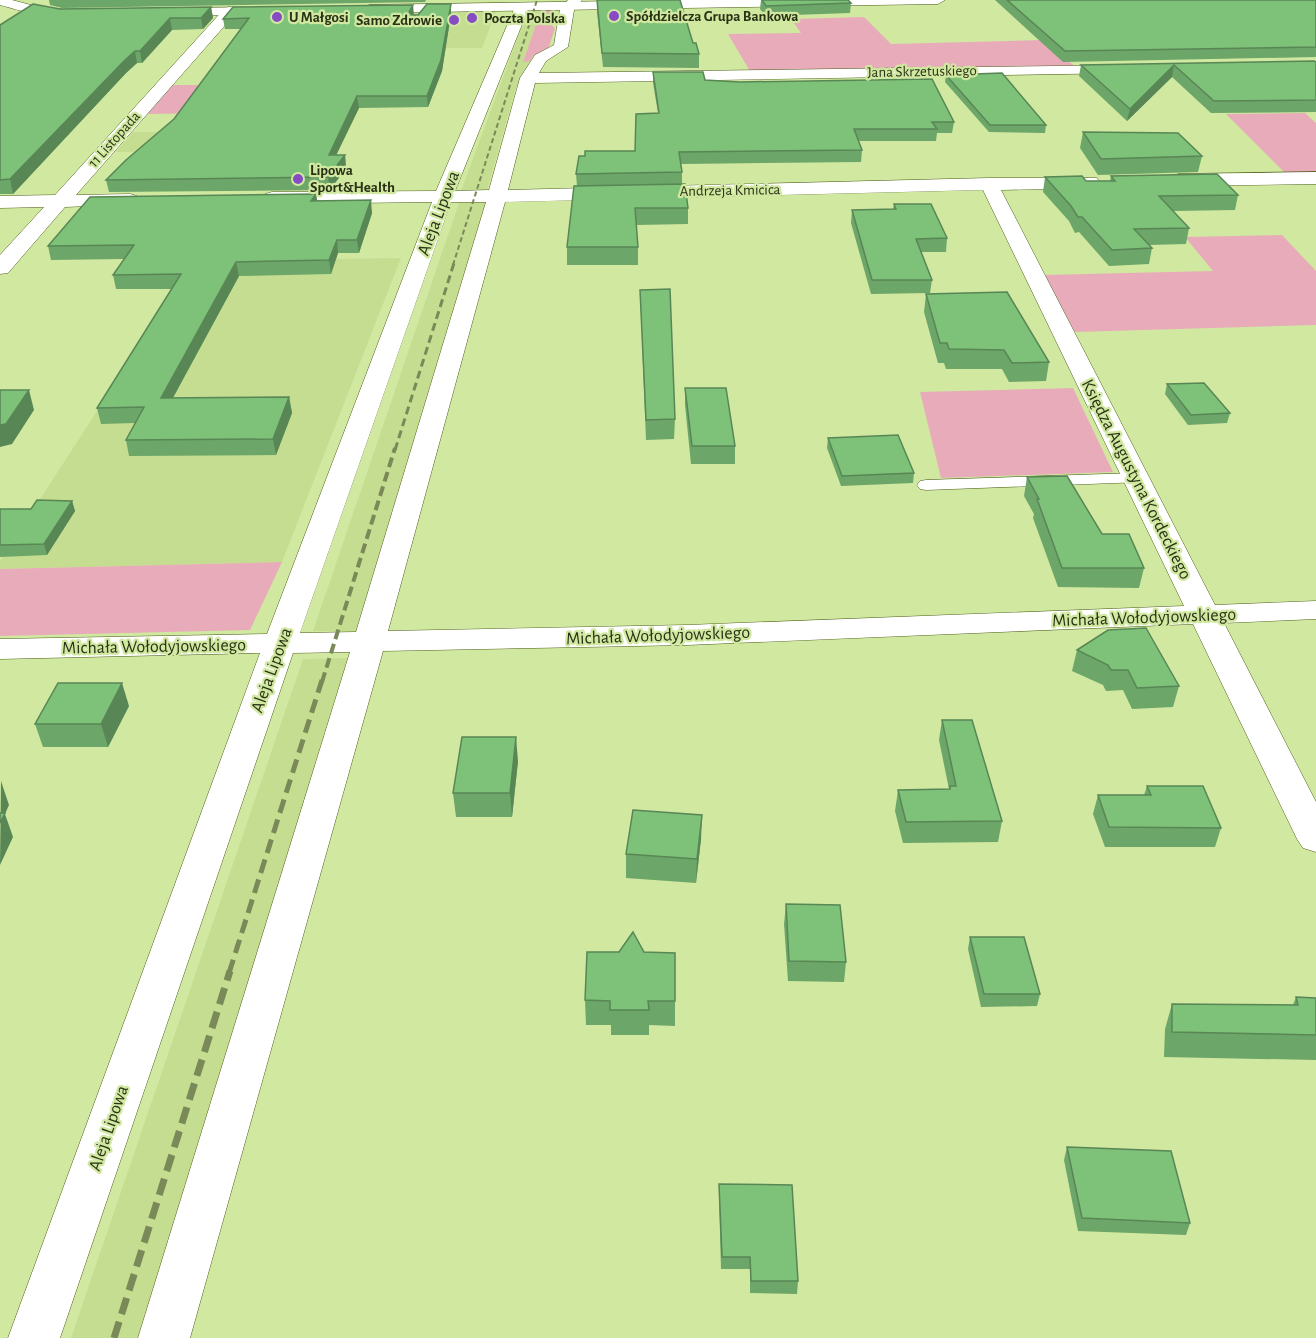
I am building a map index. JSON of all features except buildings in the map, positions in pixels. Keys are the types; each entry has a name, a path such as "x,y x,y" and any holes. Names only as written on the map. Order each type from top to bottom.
{"street":[{"path":"353,9 470,4 522,7 572,3 938,0"},
{"path":"0,3 30,10"},
{"path":"164,1338 369,642 497,196 528,78 540,58 561,46 572,3"},
{"name":"Aleja Lipowa","path":"34,1338 280,643 444,195 522,7"},
{"path":"0,9 85,14"},
{"path":"152,12 286,10"},
{"name":"11 Listopada","path":"0,268 230,11"},
{"name":"Jana Skrzetuskiego","path":"528,78 1137,68"},
{"path":"1164,181 1316,177"},
{"name":"Andrzeja Kmicica","path":"257,198 497,196 1106,182"},
{"name":"Księdza Augustyna Kordeckiego","path":"989,184 1316,839"},
{"path":"0,202 152,200"},
{"name":"Michała Wołodyjowskiego","path":"0,649 687,635 1316,610"}],"lane":[{"path":"416,21 424,11"},
{"path":"927,485 1136,478"}],"shaded area":[{"path":"528,10 541,10 523,61 530,61 516,87 487,190 461,191"},
{"path":"541,10 555,11 552,25 555,29 548,49 533,56 530,61 523,62"},
{"path":"496,11 482,48 359,48 383,13"},
{"path":"864,17 891,44 1042,40 1076,67 751,73 728,34 801,33 791,19"},
{"path":"172,85 270,85 280,112 147,114"},
{"path":"1305,113 1316,123 1316,174 1286,174 1226,114"},
{"path":"271,131 261,150 116,152 133,132"},
{"path":"460,200 488,200 365,632 313,631"},
{"path":"1282,235 1316,271 1316,325 1075,332 1043,275 1213,271 1185,237"},
{"path":"401,258 282,562 0,569 0,561 194,261"},
{"path":"1073,388 1113,472 941,478 920,392"},
{"path":"282,562 250,630 0,636 0,569"},
{"path":"355,658 150,1338 71,1338 303,659"}],"railway":[{"path":"453,265 537,0"},
{"path":"395,450 454,263"},
{"path":"322,682 395,448"},
{"path":"229,973 322,680"},
{"path":"114,1338 230,971"}],"place":[{"name":"Spółdzielcza Grupa Bankowa","path":"614,16"},
{"name":"U Małgosi","path":"277,17"},
{"name":"Poczta Polska","path":"472,18"},
{"name":"Samo Zdrowie","path":"454,20"},
{"name":"Lipowa Sport&Health","path":"298,179"}]}
